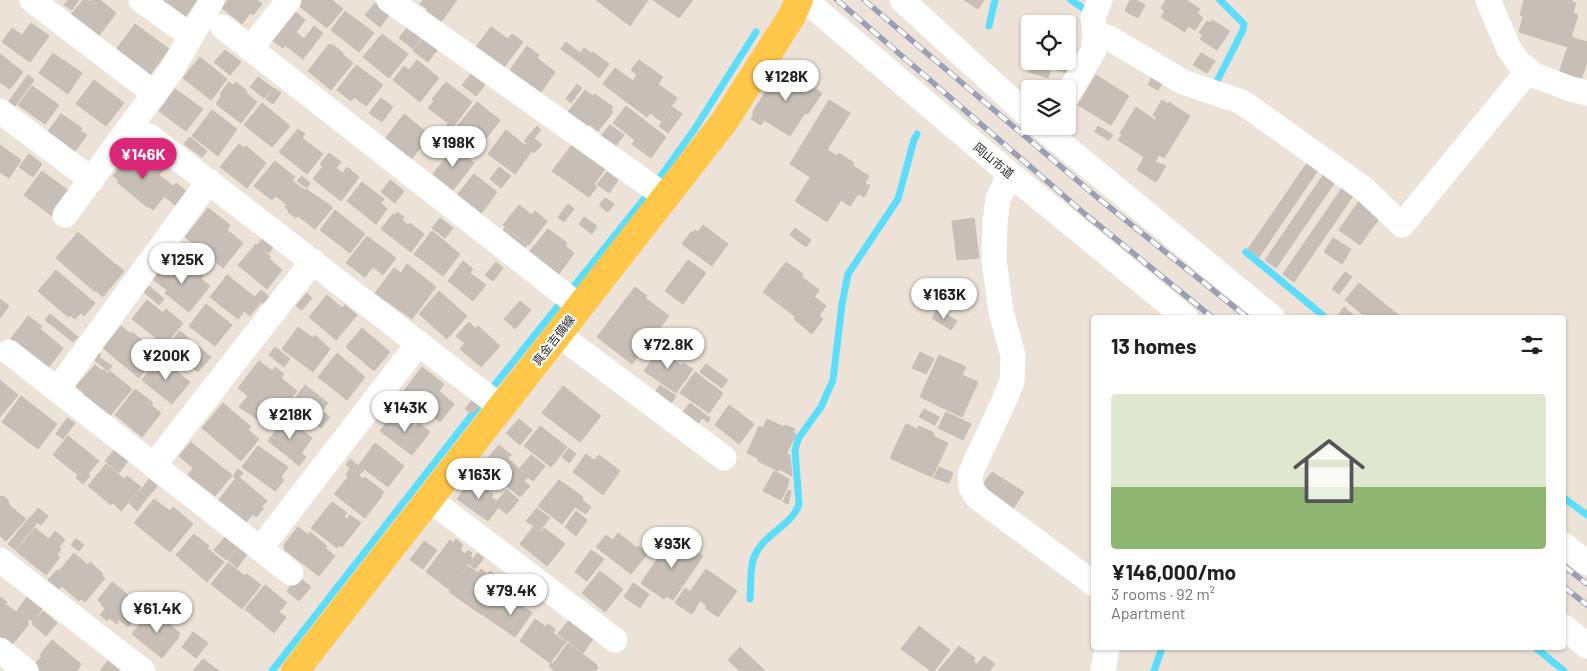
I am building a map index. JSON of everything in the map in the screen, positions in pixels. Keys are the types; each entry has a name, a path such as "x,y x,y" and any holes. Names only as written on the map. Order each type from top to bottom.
{"main road":[{"name":"真金吉備線","path":"295,671 429,499 490,398 558,334 570,299 656,189 724,122 792,16 799,0"}],"street":[{"path":"32,0 155,94"},
{"path":"141,0 191,36"},
{"path":"65,216 171,71 212,0"},
{"path":"250,49 289,0"},
{"path":"390,0 656,189"},
{"name":"岡山市道","path":"805,0 1010,174 1182,315"},
{"path":"902,0 1021,109"},
{"path":"1488,0 1509,49 1519,63 1536,76 1571,90 1587,93"},
{"path":"1096,16 1111,39 1183,82 1242,102 1364,189 1402,225 1528,71"},
{"path":"1076,80 1094,50 1096,16"},
{"path":"223,27 570,299"},
{"path":"0,111 92,180"},
{"path":"1052,135 1269,315"},
{"path":"150,136 490,398"},
{"path":"1010,174 998,199 994,260 1001,312 1013,355 1012,381 970,474 971,486 977,497 1091,582"},
{"path":"57,390 209,181"},
{"path":"154,465 313,261"},
{"path":"558,334 724,458"},
{"path":"260,549 419,343"},
{"path":"9,352 291,573"},
{"path":"429,499 615,640"},
{"path":"1566,546 1587,562"},
{"path":"0,560 143,671"},
{"path":"1566,628 1587,646"},
{"path":"0,650 26,671"},
{"path":"1103,671 1107,650"}],"building":[{"path":"68,0 79,0 72,10 64,5"},
{"path":"83,0 100,0 116,13 98,37 70,16"},
{"path":"158,0 197,0 183,20"},
{"path":"228,0 257,0 262,4 253,15 250,13 242,24 222,8"},
{"path":"302,0 332,0 343,9 327,28 298,5"},
{"path":"423,0 457,0 441,22 420,4"},
{"path":"596,0 648,0 630,26"},
{"path":"653,0 693,0 679,18"},
{"path":"964,0 984,0 978,9"},
{"path":"1130,0 1136,0 1145,5 1138,18 1125,11"},
{"path":"1166,0 1186,0 1200,9 1197,13 1203,18 1195,30 1188,26 1185,32 1161,17 1165,11 1161,8"},
{"path":"1524,0 1573,0 1572,2 1576,3 1573,13 1578,15 1568,47 1519,32 1523,16 1520,15"},
{"path":"375,3 390,14 380,27 365,15"},
{"path":"293,10 305,20 296,32 304,39 314,26 323,33 303,59 285,45 283,48 270,39"},
{"path":"345,11 374,33 359,52 331,30"},
{"path":"1212,20 1230,31 1217,50 1200,39 1203,35 1199,33 1207,21 1211,23"},
{"path":"31,23 49,36 30,62 2,42 12,28 22,35"},
{"path":"135,24 169,49 149,76 115,51"},
{"path":"408,26 422,37 413,49 399,38"},
{"path":"491,27 508,39 512,34 523,42 504,67 476,47"},
{"path":"382,34 408,54 389,78 363,57"},
{"path":"1571,37 1587,42 1587,62 1581,80 1557,79"},
{"path":"423,38 438,49 428,62 413,51"},
{"path":"566,42 580,53 584,48 591,53 583,65 561,49"},
{"path":"329,44 331,46 332,44 353,63 331,90 308,71"},
{"path":"527,46 539,55 537,58 555,72 541,92 510,70"},
{"path":"225,50 241,62 230,75 214,62"},
{"path":"593,52 609,64 599,78 583,65"},
{"path":"53,53 82,73 68,94 39,73"},
{"path":"1201,53 1215,61 1207,73 1193,65"},
{"path":"0,54 23,72 10,89 0,82"},
{"path":"200,57 227,79 211,100 183,78"},
{"path":"417,60 439,78 420,102 398,84"},
{"path":"639,60 663,77 658,84 677,98 661,121 650,113 647,117 603,84 615,68 633,81 637,75 631,70"},
{"path":"356,65 383,85 366,106 354,97 351,101 337,90"},
{"path":"404,66 409,70 398,84 393,80"},
{"path":"781,67 822,93 808,114 805,113 790,136 764,120 761,125 751,119 754,114 752,113"},
{"path":"1030,70 1051,70 1048,78 1029,72"},
{"path":"1056,70 1068,70 1067,73"},
{"path":"471,74 485,85 476,96 462,85"},
{"path":"28,75 34,80 12,110 6,105"},
{"path":"1096,75 1129,96 1111,125 1078,105"},
{"path":"258,77 273,88 264,98 250,87"},
{"path":"1152,77 1162,83 1158,90 1148,85"},
{"path":"94,80 124,103 106,126 76,104"},
{"path":"229,82 233,85 236,82 257,102 241,123 216,104 222,95 220,94"},
{"path":"446,82 472,102 453,127 428,108 434,101 432,99"},
{"path":"577,84 582,88 571,103 566,99"},
{"path":"32,86 59,105 45,124 18,105"},
{"path":"274,88 281,93 273,104 266,99"},
{"path":"175,89 203,109 186,131 159,111"},
{"path":"585,90 593,96 595,94 613,107 611,110 613,112 598,131 589,124 587,127 568,112"},
{"path":"381,98 393,107 382,122 369,113"},
{"path":"829,100 850,113 810,177 790,164"},
{"path":"1162,100 1168,104 1169,102 1190,116 1164,158 1159,155 1155,162 1166,166 1156,182 1137,170 1144,157 1118,140 1122,135 1120,133 1136,107 1155,120 1157,118 1153,115"},
{"path":"477,102 500,120 479,148 455,129"},
{"path":"262,103 290,126 272,147 244,125"},
{"path":"626,106 666,137 651,158 632,144 635,140 613,123"},
{"path":"672,107 682,114 668,133 659,126"},
{"path":"212,110 237,129 218,156 192,136"},
{"path":"61,114 82,128 80,131 87,135 73,154 46,134"},
{"path":"404,114 430,135 411,160 385,139"},
{"path":"448,124 453,129 447,137 442,132"},
{"path":"610,125 624,135 615,147 601,136"},
{"path":"537,126 541,130 534,138 542,145 534,153 525,145 527,143 524,141"},
{"path":"1098,126 1113,135 1109,140 1095,132"},
{"path":"298,129 305,134 302,138 323,154 307,174 279,152"},
{"path":"506,130 532,151 515,174 488,154"},
{"path":"190,137 207,151 202,157 184,144"},
{"path":"239,144 244,148 246,146 266,163 247,188 220,167"},
{"path":"0,145 21,160 9,178 0,172"},
{"path":"572,145 605,169 594,184 597,187 589,197 552,171"},
{"path":"454,147 474,163 453,190 433,174"},
{"path":"133,150 151,166 154,163 163,170 159,175 173,186 153,210 117,182 119,180 113,176"},
{"path":"828,150 837,156 839,153 854,163 853,166 869,176 865,183 870,186 864,197 858,194 850,206 841,200 827,222 795,201"},
{"path":"329,153 341,162 336,168 343,173 347,167 359,177 341,201 313,179 323,166 320,164"},
{"path":"29,154 42,164 33,177 19,167"},
{"path":"275,161 295,177 292,180 301,188 287,205 276,196 272,200 254,186"},
{"path":"1307,163 1318,170 1259,257 1248,249"},
{"path":"499,167 511,176 501,188 490,179"},
{"path":"42,171 70,192 52,216 24,195"},
{"path":"607,172 618,180 609,193 597,184"},
{"path":"474,174 497,192 481,214 457,195"},
{"path":"1324,174 1335,182 1276,268 1265,260"},
{"path":"302,176 310,183 307,188 297,181"},
{"path":"390,180 404,191 395,203 381,192"},
{"path":"362,182 384,199 381,203 387,209 376,224 347,201"},
{"path":"176,183 186,191 175,205 165,197"},
{"path":"301,187 305,190 289,211 285,207"},
{"path":"1342,188 1353,196 1294,282 1283,274"},
{"path":"306,189 332,208 315,229 298,216 296,218 288,212"},
{"path":"605,198 614,204 608,212 599,205"},
{"path":"1359,201 1381,216 1360,245 1339,230"},
{"path":"568,204 574,209 564,222 558,217"},
{"path":"519,205 532,215 535,211 547,221 529,245 503,225"},
{"path":"208,208 230,225 227,230 243,243 223,268 185,237"},
{"path":"335,210 365,234 350,253 320,230"},
{"path":"397,212 404,217 402,220 408,225 410,223 424,234 411,252 381,229 393,214 395,215"},
{"path":"584,217 597,226 592,234 579,224"},
{"path":"440,218 453,228 445,238 432,228"},
{"path":"974,218 979,258 957,260 952,221"},
{"path":"703,225 728,244 712,266 682,244 691,232 693,233 695,230 698,232"},
{"path":"505,228 527,245 523,250 501,233"},
{"path":"795,228 811,240 806,247 790,235"},
{"path":"548,229 567,243 565,246 574,253 558,275 529,252"},
{"path":"432,231 460,254 443,276 414,254"},
{"path":"78,232 116,265 94,291 56,258"},
{"path":"367,236 396,258 383,275 373,267 365,277 346,263"},
{"path":"1333,238 1351,249 1342,264 1324,252"},
{"path":"262,239 273,247 269,253 258,245"},
{"path":"256,244 282,270 267,289 238,265"},
{"path":"688,260 706,273 683,304 665,291"},
{"path":"179,261 192,271 194,269 203,276 201,279 210,286 189,312 165,293 167,290 151,278 159,267 169,275"},
{"path":"463,261 473,269 470,273 486,285 473,301 448,281"},
{"path":"496,262 503,268 493,281 485,275"},
{"path":"786,262 803,274 802,277 819,290 814,297 812,295 796,317 763,292"},
{"path":"116,264 124,271 103,297 95,290"},
{"path":"407,264 436,287 412,319 375,293 394,268 401,273"},
{"path":"56,270 95,303 84,316 81,313 75,319 70,315 68,317 38,291"},
{"path":"1345,272 1352,277 1339,294 1332,289"},
{"path":"227,275 261,302 250,316 244,311 238,319 210,297"},
{"path":"1359,283 1398,315 1363,315 1345,300"},
{"path":"149,286 164,299 159,305 144,292"},
{"path":"635,287 647,296 645,298 669,316 632,364 597,337"},
{"path":"261,290 273,300 268,307 255,297"},
{"path":"439,291 467,316 447,339 419,314"},
{"path":"307,293 312,298 302,310 296,306"},
{"path":"327,295 342,308 345,305 357,315 336,340 309,317"},
{"path":"812,295 826,306 819,316 823,319 812,334 794,319"},
{"path":"0,299 9,306 0,318"},
{"path":"147,300 163,313 166,309 183,323 165,345 132,319"},
{"path":"520,301 531,310 515,329 504,319"},
{"path":"206,304 232,325 215,346 189,326"},
{"path":"1344,307 1353,315 1338,315"},
{"path":"937,309 957,321 951,330 932,318"},
{"path":"50,314 78,337 73,342 45,320"},
{"path":"28,316 42,326 40,329 63,348 49,367 40,360 38,362 10,340"},
{"path":"469,322 476,329 478,326 500,346 481,367 460,349 465,343 456,336"},
{"path":"121,326 131,334 132,332 158,353 139,378 103,348"},
{"path":"298,327 313,338 315,335 330,349 313,372 282,349"},
{"path":"362,328 390,352 374,371 346,347"},
{"path":"180,331 211,357 198,372 190,366 188,369 164,349"},
{"path":"663,344 673,350 669,357 681,365 683,363 693,369 676,393 644,371"},
{"path":"275,347 290,359 284,367 269,355"},
{"path":"96,351 101,354 99,357 112,366 108,371 91,357"},
{"path":"920,352 934,359 926,374 912,368"},
{"path":"337,353 365,377 347,400 318,377"},
{"path":"939,355 966,367 962,375 978,382 962,417 920,397"},
{"path":"159,358 190,382 172,404 142,380"},
{"path":"259,361 272,371 275,367 284,374 281,378 297,391 276,418 238,388"},
{"path":"706,364 728,380 722,388 700,372"},
{"path":"95,365 108,374 110,371 132,389 109,417 83,395 84,393 76,386"},
{"path":"422,367 444,384 439,391 454,404 440,422 403,392"},
{"path":"695,372 723,393 709,413 680,393"},
{"path":"0,380 18,395 0,417"},
{"path":"305,385 328,403 322,411 330,417 321,428 290,405"},
{"path":"660,385 676,396 669,406 653,395"},
{"path":"563,386 601,416 580,442 542,413"},
{"path":"135,389 153,403 151,405 161,413 142,437 115,415"},
{"path":"21,396 57,424 38,449 2,422"},
{"path":"248,396 263,408 261,412 267,417 262,422 239,407"},
{"path":"473,399 480,405 472,414 465,409"},
{"path":"223,403 251,427 248,430 259,439 241,461 202,428"},
{"path":"690,403 710,418 708,422 702,418 697,425 681,414"},
{"path":"729,405 754,424 739,444 715,425"},
{"path":"924,409 939,417 935,425 919,417"},
{"path":"395,411 415,427 419,423 430,432 412,455 380,431"},
{"path":"946,412 971,424 963,440 938,428"},
{"path":"67,418 75,423 63,439 56,434"},
{"path":"285,418 312,438 295,462 268,441"},
{"path":"519,419 532,430 520,445 506,433"},
{"path":"767,419 784,427 785,425 795,429 793,432 796,434 778,471 747,453 759,426 763,428"},
{"path":"906,424 917,429 919,426 934,433 933,436 948,443 932,477 890,458"},
{"path":"540,426 567,447 551,467 524,446"},
{"path":"68,436 99,461 88,474 90,476 83,484 76,478 78,475 53,455"},
{"path":"191,442 204,453 193,468 179,456"},
{"path":"375,443 404,466 388,487 359,465"},
{"path":"499,445 511,455 508,458 528,477 524,481 530,486 520,497 482,465"},
{"path":"258,446 288,467 281,477 284,480 275,491 242,467"},
{"path":"569,448 576,454 569,463 562,457"},
{"path":"114,450 128,461 119,473 105,461"},
{"path":"204,453 232,475 215,496 188,475"},
{"path":"301,453 306,457 299,466 293,461 295,462"},
{"path":"586,454 594,460 599,455 620,471 603,495 573,472"},
{"path":"786,454 790,455 792,476 779,469"},
{"path":"531,455 545,466 533,481 520,468"},
{"path":"350,459 364,470 359,475 346,465"},
{"path":"106,464 124,479 127,476 141,487 121,511 113,503 111,505 88,486"},
{"path":"939,467 953,473 949,483 934,478"},
{"path":"238,469 243,473 239,477 267,501 261,507 264,508 256,517 253,514 245,523 218,501 236,478 233,476"},
{"path":"350,469 363,479 365,477 384,492 365,518 334,494 348,477 346,474"},
{"path":"774,471 789,479 781,500 763,491"},
{"path":"992,472 1024,492 1011,512 979,490"},
{"path":"472,478 493,494 491,497 501,504 488,521 457,499"},
{"path":"149,479 157,486 148,497 140,491"},
{"path":"559,480 583,497 582,500 591,507 586,514 575,507 562,524 538,506"},
{"path":"507,490 519,500 507,514 498,507 501,504 497,501"},
{"path":"788,490 791,491 788,504 783,502"},
{"path":"139,491 147,498 137,511 129,503"},
{"path":"3,496 7,499 10,506 26,519 6,541 0,536 0,497"},
{"path":"154,499 170,511 173,507 193,524 170,552 134,523"},
{"path":"332,502 347,513 344,516 347,519 350,515 361,523 342,547 339,545 337,548 311,528"},
{"path":"38,508 48,516 41,525 31,517"},
{"path":"537,508 550,518 540,530 526,521"},
{"path":"576,511 587,520 576,536 565,527"},
{"path":"30,517 37,523 15,550 8,544"},
{"path":"534,526 541,532 544,528 565,544 547,566 520,544"},
{"path":"298,527 308,535 310,532 327,546 325,548 335,556 319,576 285,550 284,545"},
{"path":"35,528 61,549 57,555 60,557 46,575 16,551"},
{"path":"55,531 65,540 59,547 49,539"},
{"path":"618,533 637,548 638,546 648,553 631,574 596,547 606,535 613,540"},
{"path":"194,534 224,562 207,582 176,555"},
{"path":"673,536 703,556 673,600 666,596 664,599 641,583"},
{"path":"225,537 237,547 226,560 214,550"},
{"path":"76,539 84,545 79,551 71,545"},
{"path":"456,539 463,545 460,549 465,554 468,550 472,553 470,557 472,558 450,590 426,572 450,540 453,543"},
{"path":"424,541 437,550 423,569 410,560"},
{"path":"238,547 247,554 237,568 228,560"},
{"path":"591,550 604,559 587,581 575,572"},
{"path":"74,553 88,565 90,562 105,578 85,602 81,599 79,601 62,586 68,579 59,571"},
{"path":"477,553 484,558 475,569 469,564"},
{"path":"228,563 261,585 242,609 211,584"},
{"path":"468,566 478,573 481,569 488,574 490,571 503,581 501,582 504,585 482,615 449,592"},
{"path":"706,569 737,591 718,617 689,593"},
{"path":"57,570 68,579 59,589 48,580"},
{"path":"600,571 623,589 605,612 582,593"},
{"path":"297,576 311,587 299,601 287,591"},
{"path":"112,582 144,608 128,627 101,605 98,600"},
{"path":"633,583 649,594 640,608 624,597"},
{"path":"265,585 287,603 279,612 286,617 274,633 245,609"},
{"path":"685,588 690,592 689,594 700,601 692,614 675,603"},
{"path":"500,590 507,596 490,620 483,615"},
{"path":"507,595 532,613 515,637 490,620"},
{"path":"0,597 7,602 5,604 16,612 18,610 29,620 27,622 29,624 10,647 0,639"},
{"path":"27,597 42,609 33,622 18,609"},
{"path":"105,609 119,620 117,624 109,618 107,621 100,615"},
{"path":"43,611 57,623 46,636 32,624"},
{"path":"151,611 180,633 179,637 162,658 132,634"},
{"path":"535,619 546,627 548,624 555,629 553,633 566,642 550,663 520,641"},
{"path":"569,620 577,627 567,641 558,634"},
{"path":"919,626 950,650 934,671 931,671 901,649"},
{"path":"578,627 593,639 583,653 568,641"},
{"path":"193,632 208,643 196,658 182,647"},
{"path":"52,640 81,664 77,671 41,671 34,665"},
{"path":"568,643 597,665 598,668 595,671 555,671 549,666 551,663 553,664"},
{"path":"959,646 975,658 973,661 984,671 938,671"},
{"path":"740,647 765,671 740,671 728,660"},
{"path":"984,656 995,664 989,671 985,671 977,664"},
{"path":"203,659 219,671 193,671"},
{"path":"108,661 120,671 100,671"}],"waterway":[{"path":"989,26 995,0"},
{"path":"1071,0 1089,12"},
{"path":"1216,83 1243,30 1244,24 1220,0"},
{"path":"489,392 648,194 694,130 756,32"},
{"path":"750,599 752,564 757,551 796,512 799,504 795,451 798,439 821,407 833,380 842,304 848,274 898,199 917,134"},
{"path":"1246,252 1322,315"},
{"path":"272,671 478,407"},
{"path":"1566,499 1587,515"},
{"path":"1154,671 1161,650"},
{"path":"1538,650 1564,671"}],"railway":[{"path":"837,0 1085,214 1209,315"},
{"path":"864,0 1098,198 1244,315"},
{"path":"1566,568 1587,584"},
{"path":"1566,589 1587,605"}]}
